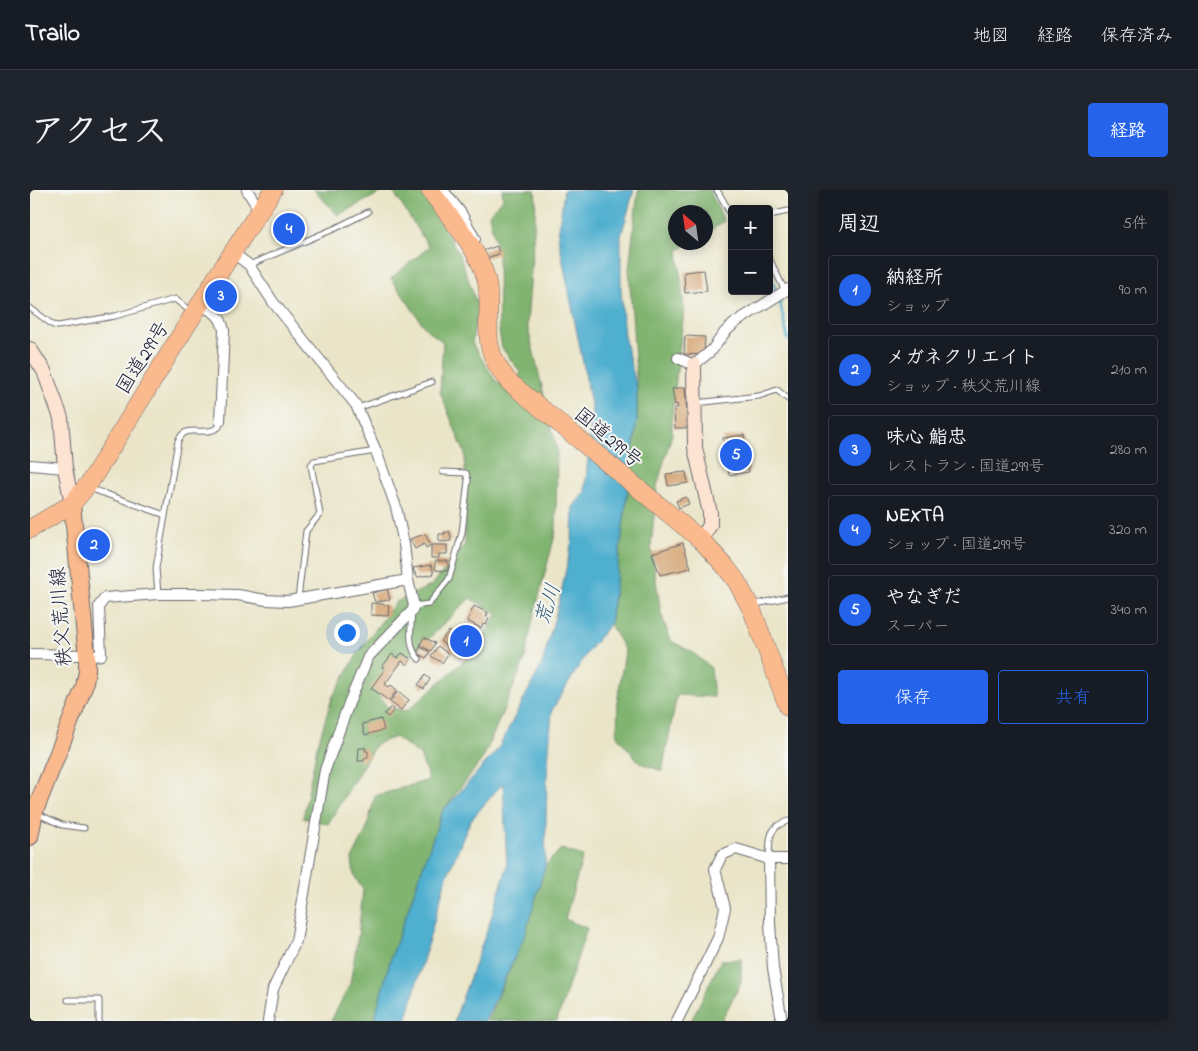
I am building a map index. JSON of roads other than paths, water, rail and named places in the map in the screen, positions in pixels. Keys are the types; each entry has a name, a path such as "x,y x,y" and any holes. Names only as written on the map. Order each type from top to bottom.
{"highway":[{"name":"国道299号","path":"30,529 72,504 86,487 232,252 273,190"},
{"name":"国道299号","path":"430,190 475,250 486,278 489,299 490,346 499,356 500,371 508,381 674,520 701,540 726,566 738,582 750,605 788,707"}],"main road":[{"name":"秩父荒川線","path":"30,836 33,811 84,686 87,671 72,504"}],"street":[{"path":"247,190 260,211"},
{"path":"443,190 461,213 474,236 483,256 486,278"},
{"path":"232,252 249,265 273,302 346,391 357,408 376,451 396,507 404,544 413,609 368,657 349,702 328,762 322,787 296,941 273,989 268,1021"},
{"path":"694,365 712,350 725,332 736,322 786,290"},
{"path":"196,310 217,314 221,319 224,330 220,421"},
{"path":"30,349 44,371 61,418 65,468 72,504"},
{"path":"678,358 694,365"},
{"path":"694,365 695,448 710,513 710,525 701,540"},
{"path":"30,466 65,468"},
{"path":"30,654 101,656 99,606 105,598 158,594 238,595 266,600 288,601 408,580"},
{"path":"677,1021 718,938 725,908 715,869 722,855 736,849 769,859 788,859"},
{"path":"769,859 770,932 773,968 782,1021"}],"lane":[{"path":"718,190 728,209"},
{"path":"773,214 788,210"},
{"path":"249,265 336,228 368,212"},
{"path":"773,266 786,290"},
{"path":"30,308 52,325 58,326 115,316 175,299 196,310"},
{"path":"357,408 432,382"},
{"path":"695,403 759,396 777,390 788,399"},
{"path":"158,594 156,568 178,441 181,434 186,432 217,430 220,421"},
{"path":"298,600 306,531 320,514 311,465 314,461 376,451"},
{"path":"419,659 414,654 411,643 413,609 429,604 449,579 462,533 468,480 466,473 443,472"},
{"path":"86,487 165,515"},
{"path":"750,605 788,597"},
{"path":"33,811 62,825 84,828"},
{"path":"769,859 771,832 774,827 788,821"},
{"path":"68,1000 99,1000 99,1021"}],"water":[{"path":"564,190 634,190 621,236 621,288 624,336 637,389 637,421 610,624 589,650 552,710 547,777 545,866 525,935 485,1021 454,1021 489,925 507,867 503,783 470,821 446,879 406,1021 374,1021 390,961 442,812 498,749 542,664 560,598 572,540 573,507 585,492 592,409 558,236"}],"waterway":[{"path":"712,190 728,216"},
{"path":"773,282 777,293"},
{"path":"779,298 788,340"}],"place":[{"name":"NEXTA","path":"289,229"},
{"name":"味心 鮨忠","path":"221,296"},
{"name":"やなぎだ","path":"736,455"},
{"name":"メガネクリエイト","path":"94,545"},
{"name":"納経所","path":"466,641"}],"water label":[{"name":"荒川","path":"547,604"}]}
